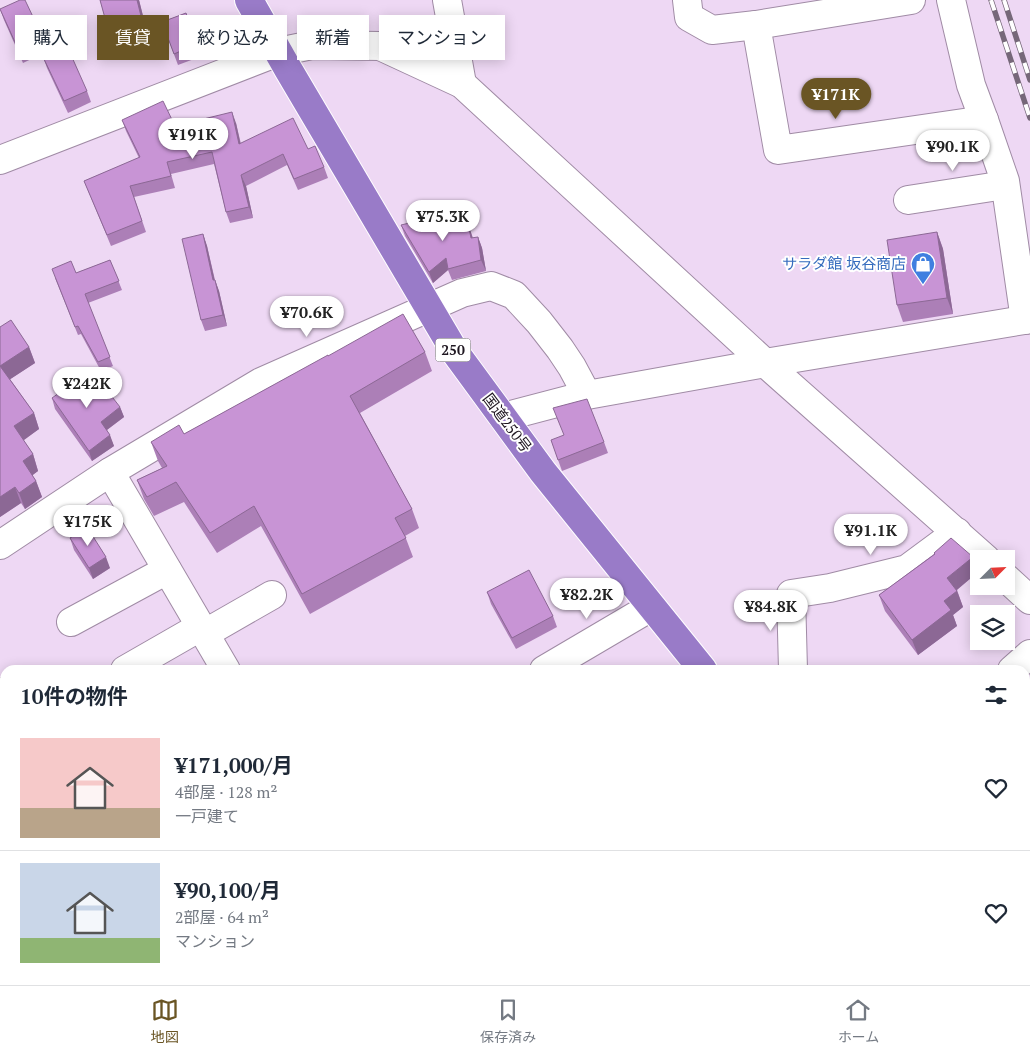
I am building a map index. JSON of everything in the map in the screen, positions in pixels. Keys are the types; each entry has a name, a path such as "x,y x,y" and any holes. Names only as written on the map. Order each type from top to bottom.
{"highway":[{"name":"国道250号","path":"249,0 257,15"},
{"name":"国道250号","path":"283,60 427,308 455,352 543,472 699,665"}],"street":[{"path":"447,0 462,84"},
{"path":"687,0 689,16 712,30 756,25 911,0"},
{"path":"503,417 586,395 1027,319 1005,185 971,85 951,0"},
{"path":"756,25 778,150 984,120"},
{"path":"287,50 312,46 380,46 462,84 765,363 976,550"},
{"path":"0,160 257,60"},
{"path":"908,200 1005,185"},
{"path":"0,546 110,472 261,382 462,293 491,286 514,295 539,322 560,349 572,367 586,395"},
{"path":"110,472 223,665"},
{"path":"793,665 791,594 830,588 906,569 957,532"},
{"path":"71,622 167,570"},
{"path":"1015,586 1030,600"},
{"path":"135,665 272,595"},
{"path":"552,665 651,607"},
{"path":"1018,665 1030,654"}],"building":[{"path":"20,0 25,0 32,15 15,15 15,42 0,9"},
{"path":"100,0 137,0 141,15 104,15"},
{"path":"179,16 179,52 174,54 169,41 169,19"},
{"path":"44,60 73,60 87,91 64,101"},
{"path":"163,101 175,126 232,112 239,144 293,118 308,149 315,146 324,167 294,179 283,154 241,175 249,207 226,212 212,152 167,162 171,176 130,186 142,221 107,235 84,181 140,157 122,120"},
{"path":"456,214 458,226 468,224 471,238 478,237 481,260 448,269 446,258 429,272 401,225"},
{"name":"サラダ館 坂谷商店","path":"937,232 947,298 897,305 887,240"},
{"path":"203,234 223,315 201,320 182,239"},
{"path":"110,260 119,281 85,294 110,357 98,362 78,326 75,327 52,269 71,261 76,273"},
{"path":"403,314 425,352 350,396 412,509 395,518 406,538 302,594 254,506 210,533 176,482 147,497 137,480 167,466 151,442 179,425 184,434"},
{"path":"11,320 29,347 0,366 0,327"},
{"path":"0,366 34,413 14,426 33,454 23,461 36,481 19,493 15,487 0,497"},
{"path":"91,370 120,407 101,422 110,435 89,451 52,398"},
{"path":"587,399 604,442 558,460 551,440 564,435 553,408"},
{"path":"87,527 106,557 89,568 70,538"},
{"path":"951,538 970,554 970,559 947,578 957,591 944,601 951,610 912,640 879,595"},
{"path":"529,570 553,616 512,638 487,592"}],"railway":[{"path":"991,0 1030,118"},
{"path":"1004,0 1030,80"}],"place":[{"name":"サラダ館 坂谷商店","path":"923,285"}]}
